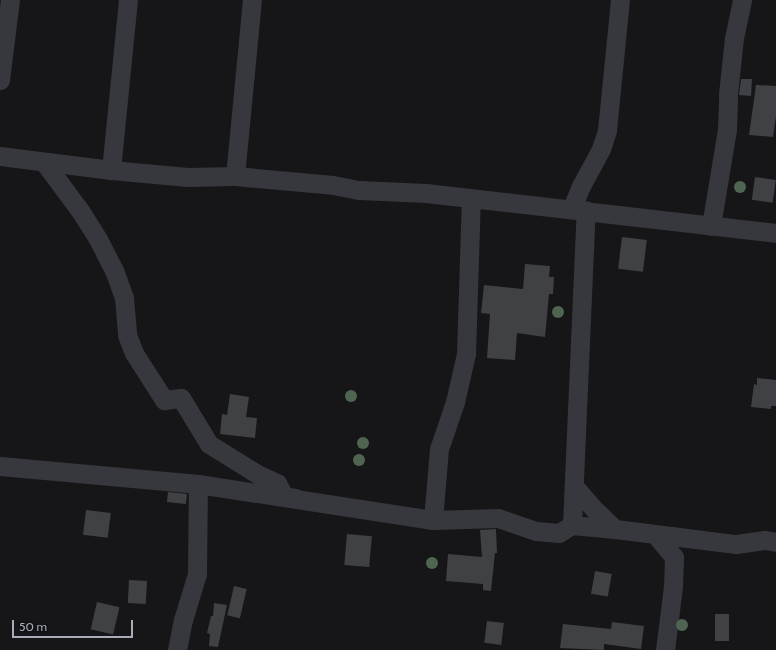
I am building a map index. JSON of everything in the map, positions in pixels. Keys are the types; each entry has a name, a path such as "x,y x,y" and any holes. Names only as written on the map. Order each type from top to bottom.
{"street":[{"path":"0,80 10,0"},
{"path":"111,170 128,0"},
{"path":"235,176 252,0"},
{"path":"572,525 579,209 581,186 601,149 607,130 620,0"},
{"path":"711,226 727,129 728,94 734,38 742,0"},
{"path":"0,156 111,170 188,177 235,176 333,185 359,190 426,193 471,199 579,209 776,233"},
{"path":"44,162 81,212 99,240 114,270 124,298 127,335 134,353 164,400 181,398 209,444 259,475 277,483 284,496 304,501"},
{"path":"433,520 439,449 455,402 466,354 471,199"},
{"path":"0,466 198,484 433,520 498,518 536,531 558,533 572,525 736,544 765,540 776,542"},
{"path":"177,650 183,620 197,574 198,484"},
{"path":"574,486 593,508 615,529"},
{"path":"665,650 673,587 674,557 660,539 674,536"}],"building":[{"path":"741,79 752,79 751,96 739,95"},
{"path":"756,85 776,86 776,116 773,137 749,135"},
{"path":"755,177 776,180 773,203 752,200"},
{"path":"622,237 647,240 643,272 618,269"},
{"path":"525,264 550,266 549,277 554,277 553,294 549,294 545,337 517,333 515,360 487,358 490,314 481,313 484,285 523,289"},
{"path":"757,378 776,380 776,406 771,406 771,409 751,407 754,384 757,385"},
{"path":"230,394 249,397 246,417 257,418 255,438 220,434 222,414 227,415"},
{"path":"168,492 187,494 186,504 167,502"},
{"path":"86,510 111,513 108,538 83,535"},
{"path":"496,529 497,553 495,553 491,591 483,590 483,584 446,581 448,554 482,557 480,530"},
{"path":"347,534 372,536 369,567 344,565"},
{"path":"595,571 612,574 608,597 591,594"},
{"path":"129,580 147,581 146,604 128,603"},
{"path":"234,586 247,589 240,618 227,615"},
{"path":"97,602 119,607 113,634 91,629"},
{"path":"214,603 227,605 218,647 209,646 210,634 207,633 211,616 213,616"},
{"path":"715,614 729,614 729,641 715,641"},
{"path":"487,621 504,623 501,645 484,643"},
{"path":"612,622 644,626 641,649 604,644 604,650 560,648 563,624 611,629"}]}
